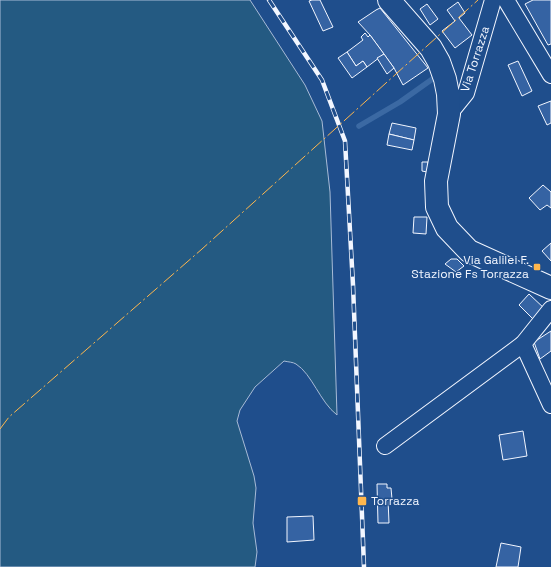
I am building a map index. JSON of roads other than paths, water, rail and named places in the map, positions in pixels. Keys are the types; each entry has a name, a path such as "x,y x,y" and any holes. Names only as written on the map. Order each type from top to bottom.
{"main road":[{"path":"389,0 430,48 439,62 445,78 448,94 449,114 436,181 437,207 447,228 469,251 551,288"}],"street":[{"name":"Via Torrazza","path":"449,114 466,93 493,0"},
{"path":"506,0 547,68"},
{"path":"532,24 545,49 547,68"},
{"path":"385,446 523,344 551,309"},
{"path":"523,344 551,405"}],"waterway":[{"path":"359,126 400,102 438,75"}],"railway":[{"path":"269,0 322,80 345,141 353,285 364,567"}],"place":[{"name":"Via Galilei F. Stazione Fs Torrazza","path":"537,267"},
{"name":"Torrazza","path":"362,501"}]}
